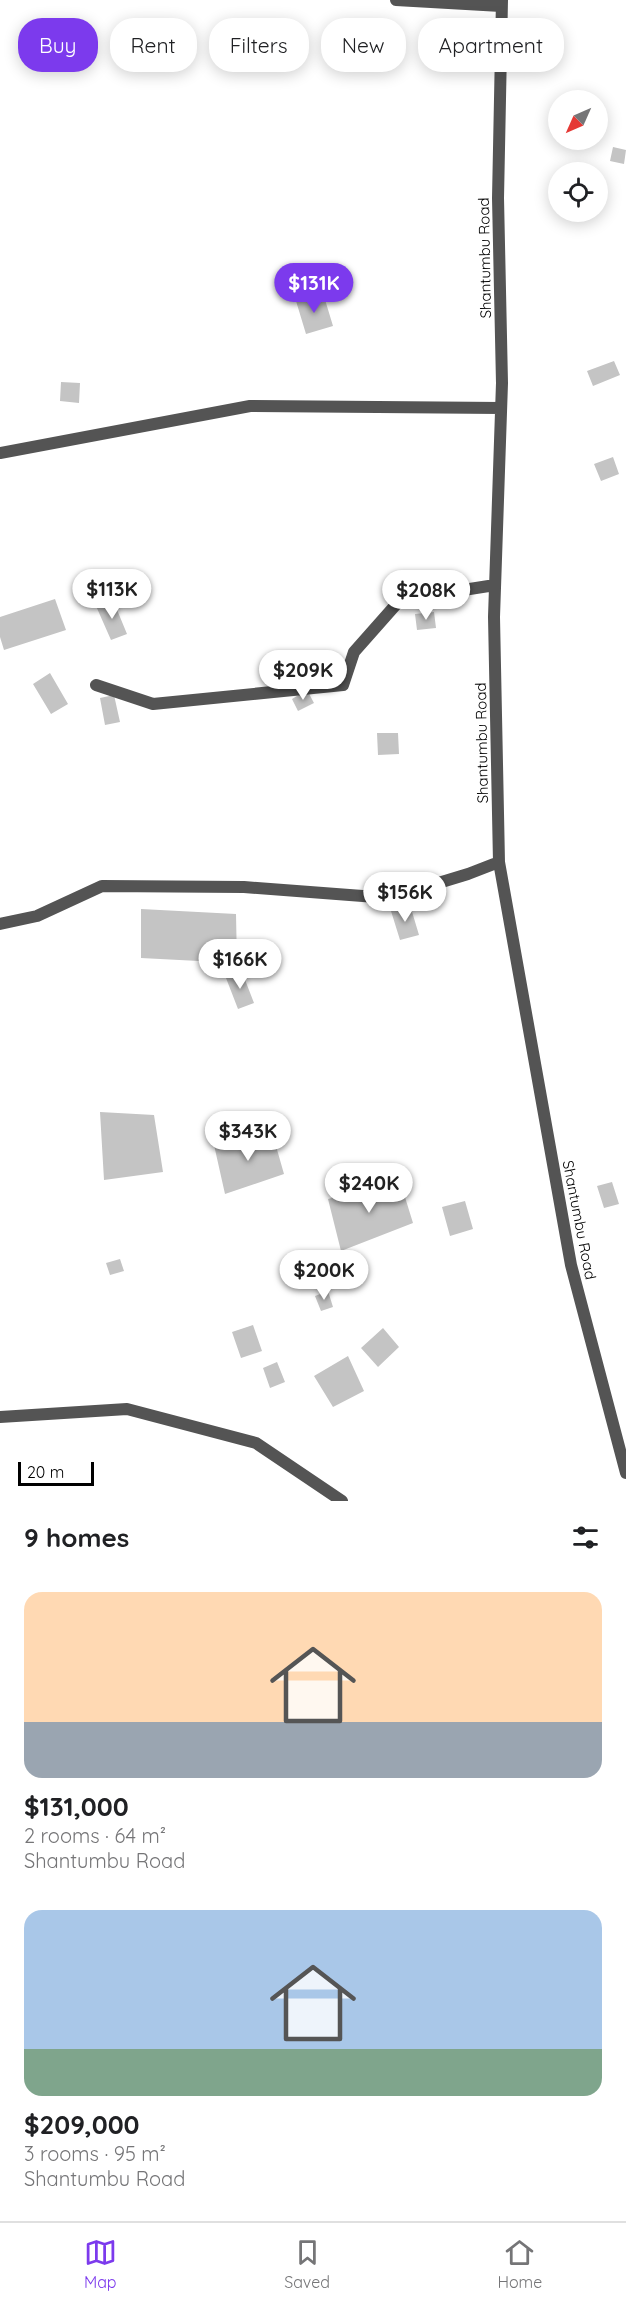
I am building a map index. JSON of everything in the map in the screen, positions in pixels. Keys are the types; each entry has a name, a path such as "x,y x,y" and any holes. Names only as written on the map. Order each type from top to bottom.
{"street":[{"path":"396,0 501,3"},
{"name":"Shantumbu Road","path":"501,3 498,198 501,408 494,617 499,862 571,1265 626,1473"},
{"path":"0,453 250,406 501,408"},
{"path":"96,685 153,704 343,685 354,652 400,600 495,585"},
{"path":"0,924 37,916 102,886 244,887 389,898 499,862"},
{"path":"0,1418 127,1409 256,1443 342,1501"}],"building":[{"path":"613,147 626,150 624,164 610,161"},
{"path":"323,293 333,326 306,334 296,301"},
{"path":"614,361 620,375 593,386 587,371"},
{"path":"61,382 80,383 79,403 60,401"},
{"path":"613,457 619,474 601,481 594,464"},
{"path":"55,599 66,630 4,650 0,637 0,617"},
{"path":"113,600 127,634 111,640 96,606"},
{"path":"434,612 436,628 417,630 415,614"},
{"path":"50,673 68,704 51,714 33,684"},
{"path":"307,690 314,703 298,711 292,699"},
{"path":"114,695 120,722 105,725 100,698"},
{"path":"377,733 398,733 399,754 378,755"},
{"path":"410,905 419,935 400,940 391,911"},
{"path":"141,909 236,914 237,963 141,958"},
{"path":"242,972 254,1003 238,1009 226,978"},
{"path":"100,1112 154,1115 163,1172 104,1180"},
{"path":"272,1132 284,1174 225,1194 214,1145"},
{"path":"400,1181 413,1223 341,1251 328,1199"},
{"path":"612,1182 619,1204 604,1208 597,1186"},
{"path":"465,1201 473,1229 450,1236 442,1207"},
{"path":"341,1251 351,1271 335,1278 326,1258"},
{"path":"120,1259 124,1271 110,1275 106,1263"},
{"path":"306,1264 318,1274 308,1287 295,1277"},
{"path":"328,1291 333,1307 321,1311 315,1296"},
{"path":"253,1325 262,1351 241,1358 232,1332"},
{"path":"383,1328 399,1347 378,1367 361,1348"},
{"path":"348,1356 364,1391 333,1407 314,1376"},
{"path":"277,1362 285,1382 270,1388 263,1368"}]}
